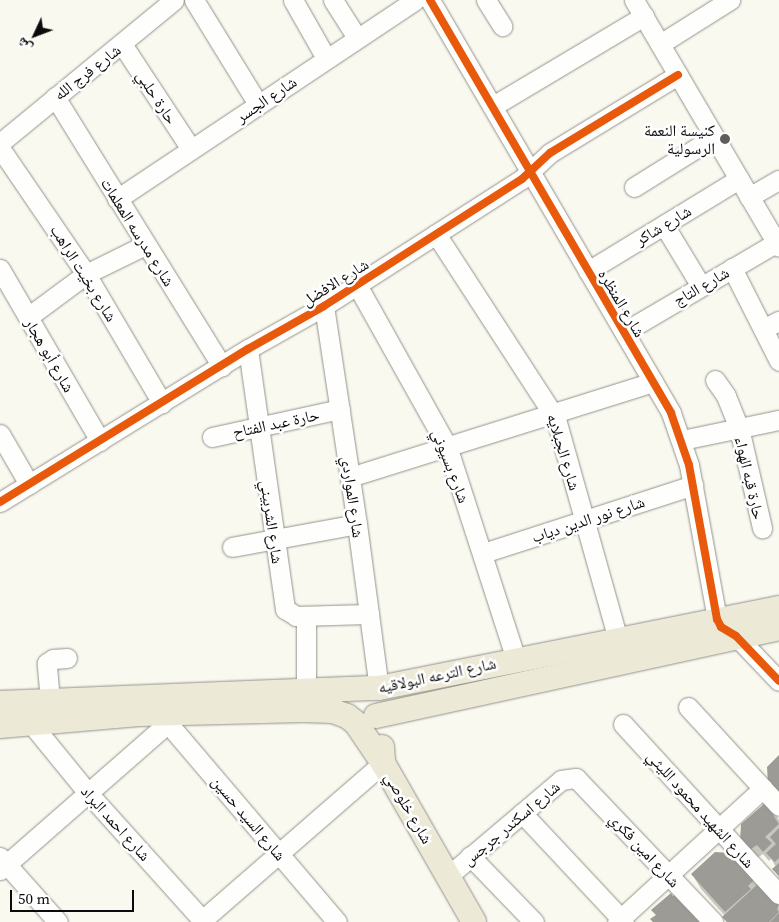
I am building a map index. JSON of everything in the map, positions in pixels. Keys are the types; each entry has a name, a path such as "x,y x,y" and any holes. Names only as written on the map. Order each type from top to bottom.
{"main road":[{"name":"شارع الترعه البولاقيه","path":"0,726 152,712 306,690 369,689 779,608"},
{"name":"شارع الترعه البولاقيه","path":"376,716 779,628"},
{"name":"شارع خلوصي","path":"369,689 384,763 448,876 468,920"},
{"name":"شارع الترعه البولاقيه","path":"0,703 50,700 152,712 333,711 346,716 356,723 384,763"}],"street":[{"name":"شارع فرج الله","path":"0,143 174,0"},
{"path":"194,0 258,104"},
{"path":"292,0 326,58"},
{"path":"333,0 356,38"},
{"name":"شارع الجسر","path":"117,199 415,0"},
{"name":"شارع المنظره","path":"430,0 531,170 671,413 682,440 693,485 717,619"},
{"path":"486,0 502,26"},
{"path":"634,0 778,243"},
{"path":"660,44 730,0"},
{"path":"493,106 644,16"},
{"name":"حارة حلبي","path":"122,44 191,149"},
{"name":"شارع الافضل","path":"0,502 162,402 324,306 522,179 550,153 678,75"},
{"name":"شارع مدرسه المعلمات","path":"55,97 145,245 222,366"},
{"path":"634,187 714,137"},
{"name":"شارع بخيت الراهب","path":"0,148 86,274 162,402"},
{"name":"شارع شاكر","path":"588,271 739,179"},
{"path":"749,197 779,180"},
{"path":"664,225 701,286"},
{"name":"شارع الجبلايه","path":"436,234 553,413 618,639"},
{"name":"شارع التاج","path":"624,332 778,243"},
{"path":"28,317 86,274 145,245"},
{"path":"732,268 771,325 779,361"},
{"name":"شارع أبو هجار","path":"0,270 100,441"},
{"name":"شارع بسيوني","path":"357,285 447,446 516,659"},
{"name":"شارع المواردي","path":"324,306 358,524 369,614 369,689"},
{"name":"شارع الشربيني","path":"248,350 285,609 292,615 306,616 369,614"},
{"name":"حارة قبه الهواء","path":"715,380 726,396 739,428 762,528"},
{"path":"350,477 653,382"},
{"name":"حارة عبد الفتاح","path":"212,437 340,409"},
{"path":"682,440 779,420"},
{"path":"0,434 30,484"},
{"name":"شارع نور الدين دياب","path":"483,553 693,485"},
{"path":"232,547 358,524"},
{"path":"306,616 306,690"},
{"path":"717,619 721,627 736,636 779,681"},
{"path":"50,700 47,663 53,659 67,658"},
{"path":"688,707 779,806"},
{"path":"58,922 2,863 88,793 152,712"},
{"name":"شارع السيد حسين","path":"152,712 279,853 337,922"},
{"name":"شارع احمد البراد","path":"30,722 88,793 202,921"},
{"name":"شارع الشهيد محمود الليثي","path":"624,724 779,894"},
{"path":"202,921 384,763"},
{"name":"شارع اسكندر جرجس","path":"448,876 561,780 568,777 576,778"},
{"name":"شارع امين فكري","path":"576,778 713,922"},
{"path":"522,813 620,921 763,788"},
{"path":"470,856 534,922"}],"building":[{"path":"779,755 779,796 768,784 767,767"},
{"path":"764,804 767,807 769,805 776,812 773,815 779,824 765,837 772,843 763,852 757,845 748,851 740,842 741,824"},
{"path":"779,828 779,858 775,862 766,853 776,844 770,837"},
{"path":"715,852 731,853 755,879 748,886 751,889 725,912 691,874"},
{"path":"779,863 779,876 772,869"},
{"path":"759,883 779,905 777,909 779,912 769,922 727,922 722,917"},
{"path":"679,891 704,917 699,922 653,922 650,919 656,915 651,910 671,893 673,896"},
{"path":"779,913 779,922 770,922"}],"cycle path":[{"path":"430,0 671,413 689,465 717,619 721,627 736,636 779,681"},
{"path":"0,502 248,349 324,306 522,179 550,153 678,75"}],"place":[{"name":"كنيسة النعمة الرسولية","path":"725,139"}]}
